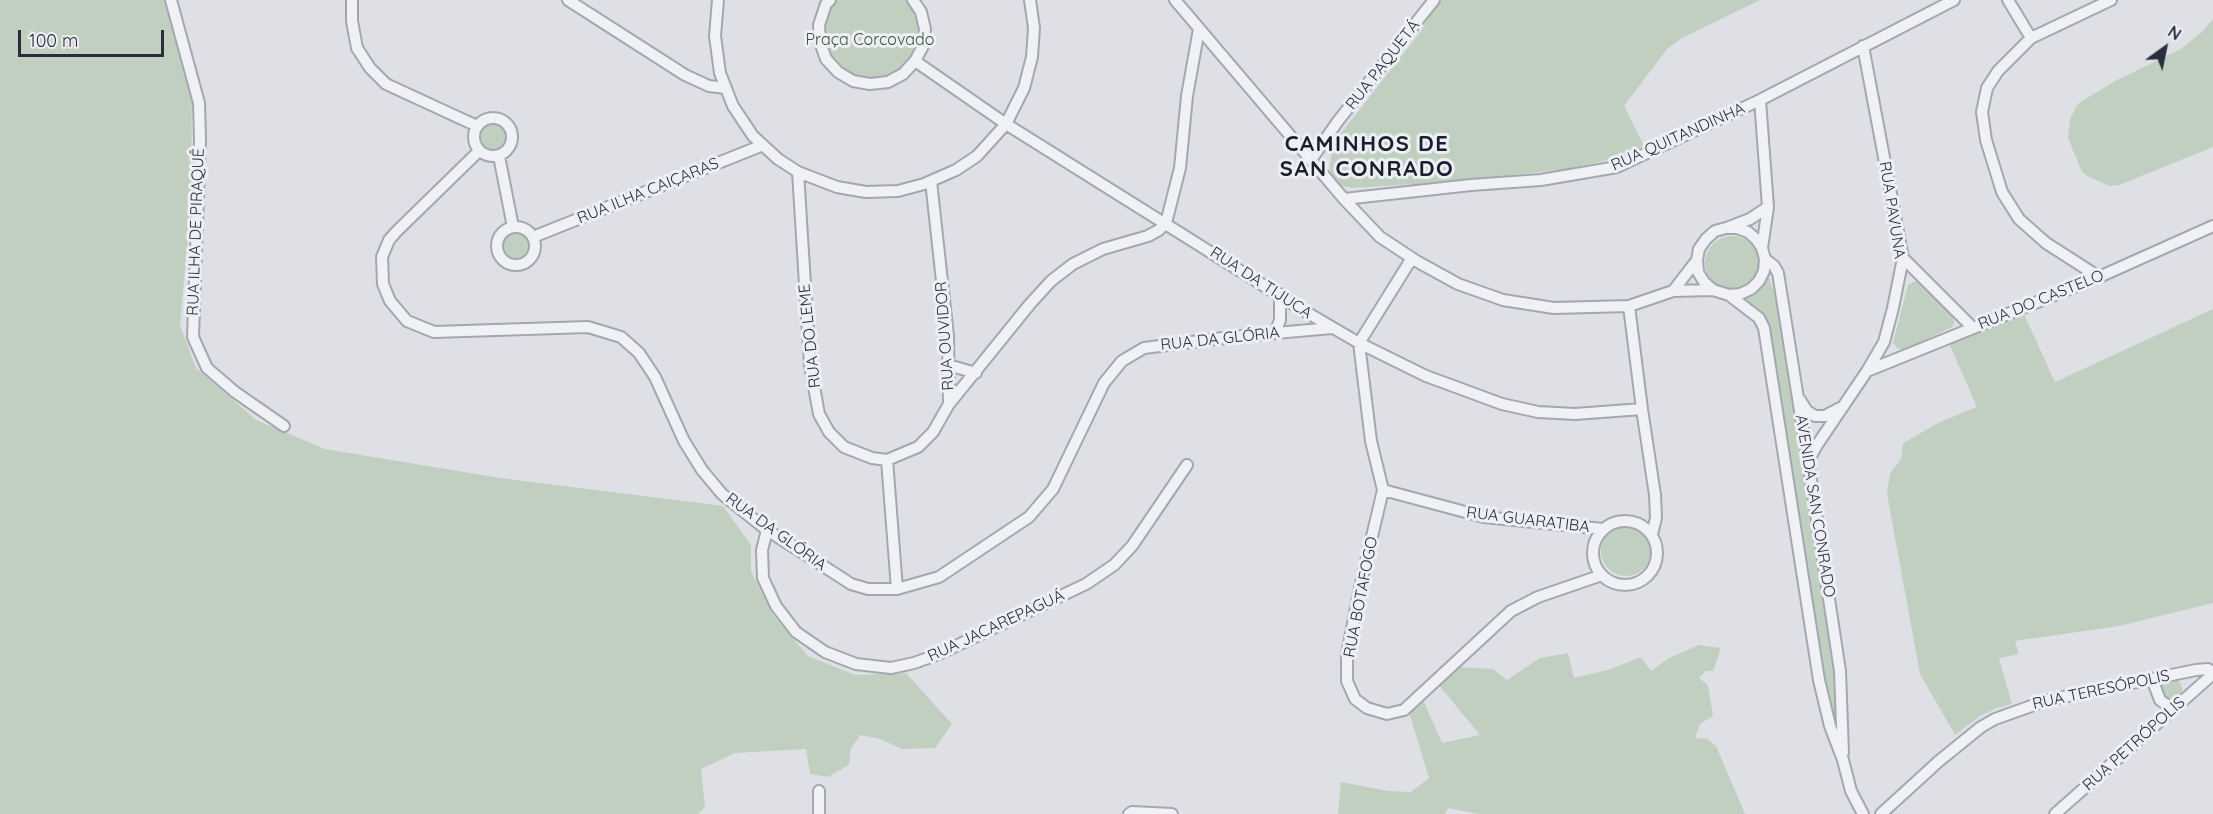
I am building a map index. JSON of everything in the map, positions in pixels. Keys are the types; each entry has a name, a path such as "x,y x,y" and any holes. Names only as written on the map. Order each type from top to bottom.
{"street":[{"name":"RUA ILHA DE PIRAQUÊ","path":"171,0 199,103 200,140 192,337 207,368 235,392 284,426"},
{"path":"352,0 352,21 357,48 370,68 386,84 477,126"},
{"path":"568,0 685,75 710,86 726,88"},
{"path":"718,0 715,36 720,73 733,106 753,136 778,159 798,172 837,188 866,192 898,190 931,181 956,170 976,156 1006,124 1024,88 1032,57 1034,28 1030,0"},
{"path":"825,1 819,25 820,42 826,59 838,72 853,81 870,84 888,82 903,74 915,62 923,46 924,29 921,12 913,0"},
{"path":"1418,0 1431,4"},
{"name":"RUA QUITANDINHA","path":"1344,199 1540,180 1617,167 1760,100 1954,0"},
{"path":"2008,0 2031,38"},
{"path":"2099,277 2046,243 2019,219 2002,192 1986,140 1982,111 1987,88 1998,71 2031,38 2111,0"},
{"path":"1178,2 1344,199 1380,237 1458,284 1503,300 1554,308 1629,306 1673,291 1713,290 1729,295 1740,294 1751,289 1759,281 1764,271 1768,207 1760,100"},
{"name":"RUA PAQUETÁ","path":"1311,160 1338,121 1431,4"},
{"path":"949,404 1051,281 1073,264 1103,249 1148,236 1159,230 1166,222 1180,168 1187,96 1199,29"},
{"name":"RUA PAVUNA","path":"1808,461 1884,342 1903,258 1863,46"},
{"name":"RUA DA TIJUCA","path":"915,62 1006,124 1332,328 1426,376 1502,404 1538,412 1575,414 1642,409"},
{"path":"494,118 506,123 510,128 512,141 505,152 499,156 489,156 479,151 474,144 473,135 477,126 481,121 494,118"},
{"name":"RUA ILHA CAIÇARAS","path":"534,237 763,145"},
{"name":"RUA DA GLÓRIA","path":"479,151 389,240 382,256 382,284 390,301 407,321 434,332 588,327 621,337 639,353 656,377 684,441 702,470 722,494 767,530 851,584 868,589 897,590 939,577 1029,517 1043,503 1066,465 1104,383 1122,361 1144,348 1332,328"},
{"path":"499,156 513,227"},
{"name":"RUA DO LEME","path":"798,172 810,365 819,414 829,432 844,447 873,458 887,460"},
{"name":"RUA OUVIDOR","path":"887,460 918,447 933,432 949,404 948,336 931,181"},
{"path":"1713,290 1698,272 1699,249 1715,231 1750,219 1768,207"},
{"name":"RUA DO CASTELO","path":"1867,371 2099,277 2213,226"},
{"path":"513,227 521,227 534,237 533,256 523,264 510,264 500,257 497,244 502,233 513,227"},
{"path":"1726,228 1737,228 1748,232 1756,239 1764,254"},
{"name":"AVENIDA SAN CONRADO","path":"1764,254 1778,273 1798,396 1840,671 1843,759"},
{"path":"1359,343 1412,258"},
{"path":"1903,258 1973,328"},
{"path":"1673,291 1697,260"},
{"path":"1275,333 1280,320 1280,294"},
{"name":"AVENIDA SAN CONRADO","path":"1729,295 1759,318 1764,328 1820,680 1830,726 1843,759 1851,791 1863,814"},
{"path":"1629,306 1656,495 1656,518 1652,534"},
{"name":"RUA BOTAFOGO","path":"1359,343 1371,441 1383,490 1347,654 1347,681 1355,699 1367,708 1387,714 1404,710 1511,612 1538,597 1602,575"},
{"path":"948,365 976,373"},
{"path":"1798,396 1807,411 1815,417 1825,416 1843,406"},
{"path":"887,460 897,590"},
{"name":"RUA JACAREPAGUÁ","path":"767,530 762,550 763,578 776,606 796,632 825,652 856,664 891,668 939,654 1086,584 1114,565 1132,546 1187,465"},
{"name":"RUA GUARATIBA","path":"1383,490 1484,517 1603,529"},
{"path":"1623,520 1634,521 1644,526 1652,534 1658,554 1656,565 1642,581 1632,585 1621,585 1611,582 1598,570 1593,556 1595,541 1603,529 1612,523 1623,520"},
{"name":"RUA TERESÓPOLIS","path":"1881,814 1939,761 1995,719 2048,700 2196,670 2208,669 2213,673"},
{"name":"RUA PETRÓPOLIS","path":"2055,814 2213,673"},
{"path":"2152,679 2160,700 2172,709"},
{"path":"819,791 819,814"},
{"path":"1129,814 1132,812 1172,814"}],"green space":[{"path":"0,0 165,0 192,93 191,203 180,325 196,368 256,420 325,449 500,478 723,506 751,545 751,571 773,615 808,656 855,675 906,673 952,724 935,748 902,749 880,739 860,735 851,748 849,765 828,777 810,774 806,749 735,753 701,769 705,807 698,814 0,814"},
{"name":"Praça Corcovado","path":"834,0 907,0 918,26 917,40 908,62 899,72 888,78 865,80 842,71 829,56 823,33 826,14"},
{"path":"1441,0 1760,0 1682,38 1667,49 1624,106 1644,146 1626,156 1567,169 1450,182 1352,188 1337,185 1329,176 1332,145 1421,31 1434,7"},
{"path":"2213,19 2213,147 2119,185 2110,186 2082,172 2068,138 2070,120 2079,103 2115,81 2181,49 2202,32"},
{"path":"493,123 503,127 507,137 503,147 493,151 483,147 479,137 483,127"},
{"path":"514,231 524,235 528,245 524,255 514,259 504,255 500,245 504,235"},
{"path":"1727,236 1737,236 1747,240 1755,248 1759,263 1755,278 1747,286 1737,290 1727,290 1717,286 1709,278 1705,268 1705,258 1709,248 1717,240"},
{"path":"1767,272 1780,320 1834,670 1838,732 1832,725 1769,326 1761,313 1749,303 1736,298"},
{"path":"1917,282 1953,316 1954,322 1952,327 1904,350 1897,348 1893,343 1908,285"},
{"path":"2213,309 2213,603 2119,626 2015,641 2019,654 1999,658 2012,704 1980,716 1955,735 1920,674 1887,494 1890,473 1901,459 1903,443 1940,422 1977,407 1949,343 2023,312 2055,382"},
{"path":"1621,526 1631,526 1644,533 1651,546 1651,556 1644,569 1631,576 1621,576 1612,572 1605,565 1601,556 1601,546 1605,537 1612,530"},
{"path":"1699,645 1721,648 1713,671 1706,671 1699,678 1708,685 1713,716 1700,724 1695,738 1707,739 1716,746 1745,814 1479,814 1448,808 1445,814 1338,814 1341,782 1388,791 1411,792 1429,778 1409,712 1423,700 1442,743 1480,735 1438,684 1457,667 1493,669 1507,680 1540,658 1568,653 1574,678 1608,670 1641,657 1651,671 1669,658"},
{"path":"2171,678 2179,681 2182,689 2179,697 2171,700 2163,697 2160,689 2163,681"}],"district":[{"name":"CAMINHOS DE SAN CONRADO","path":"1367,156"}]}
